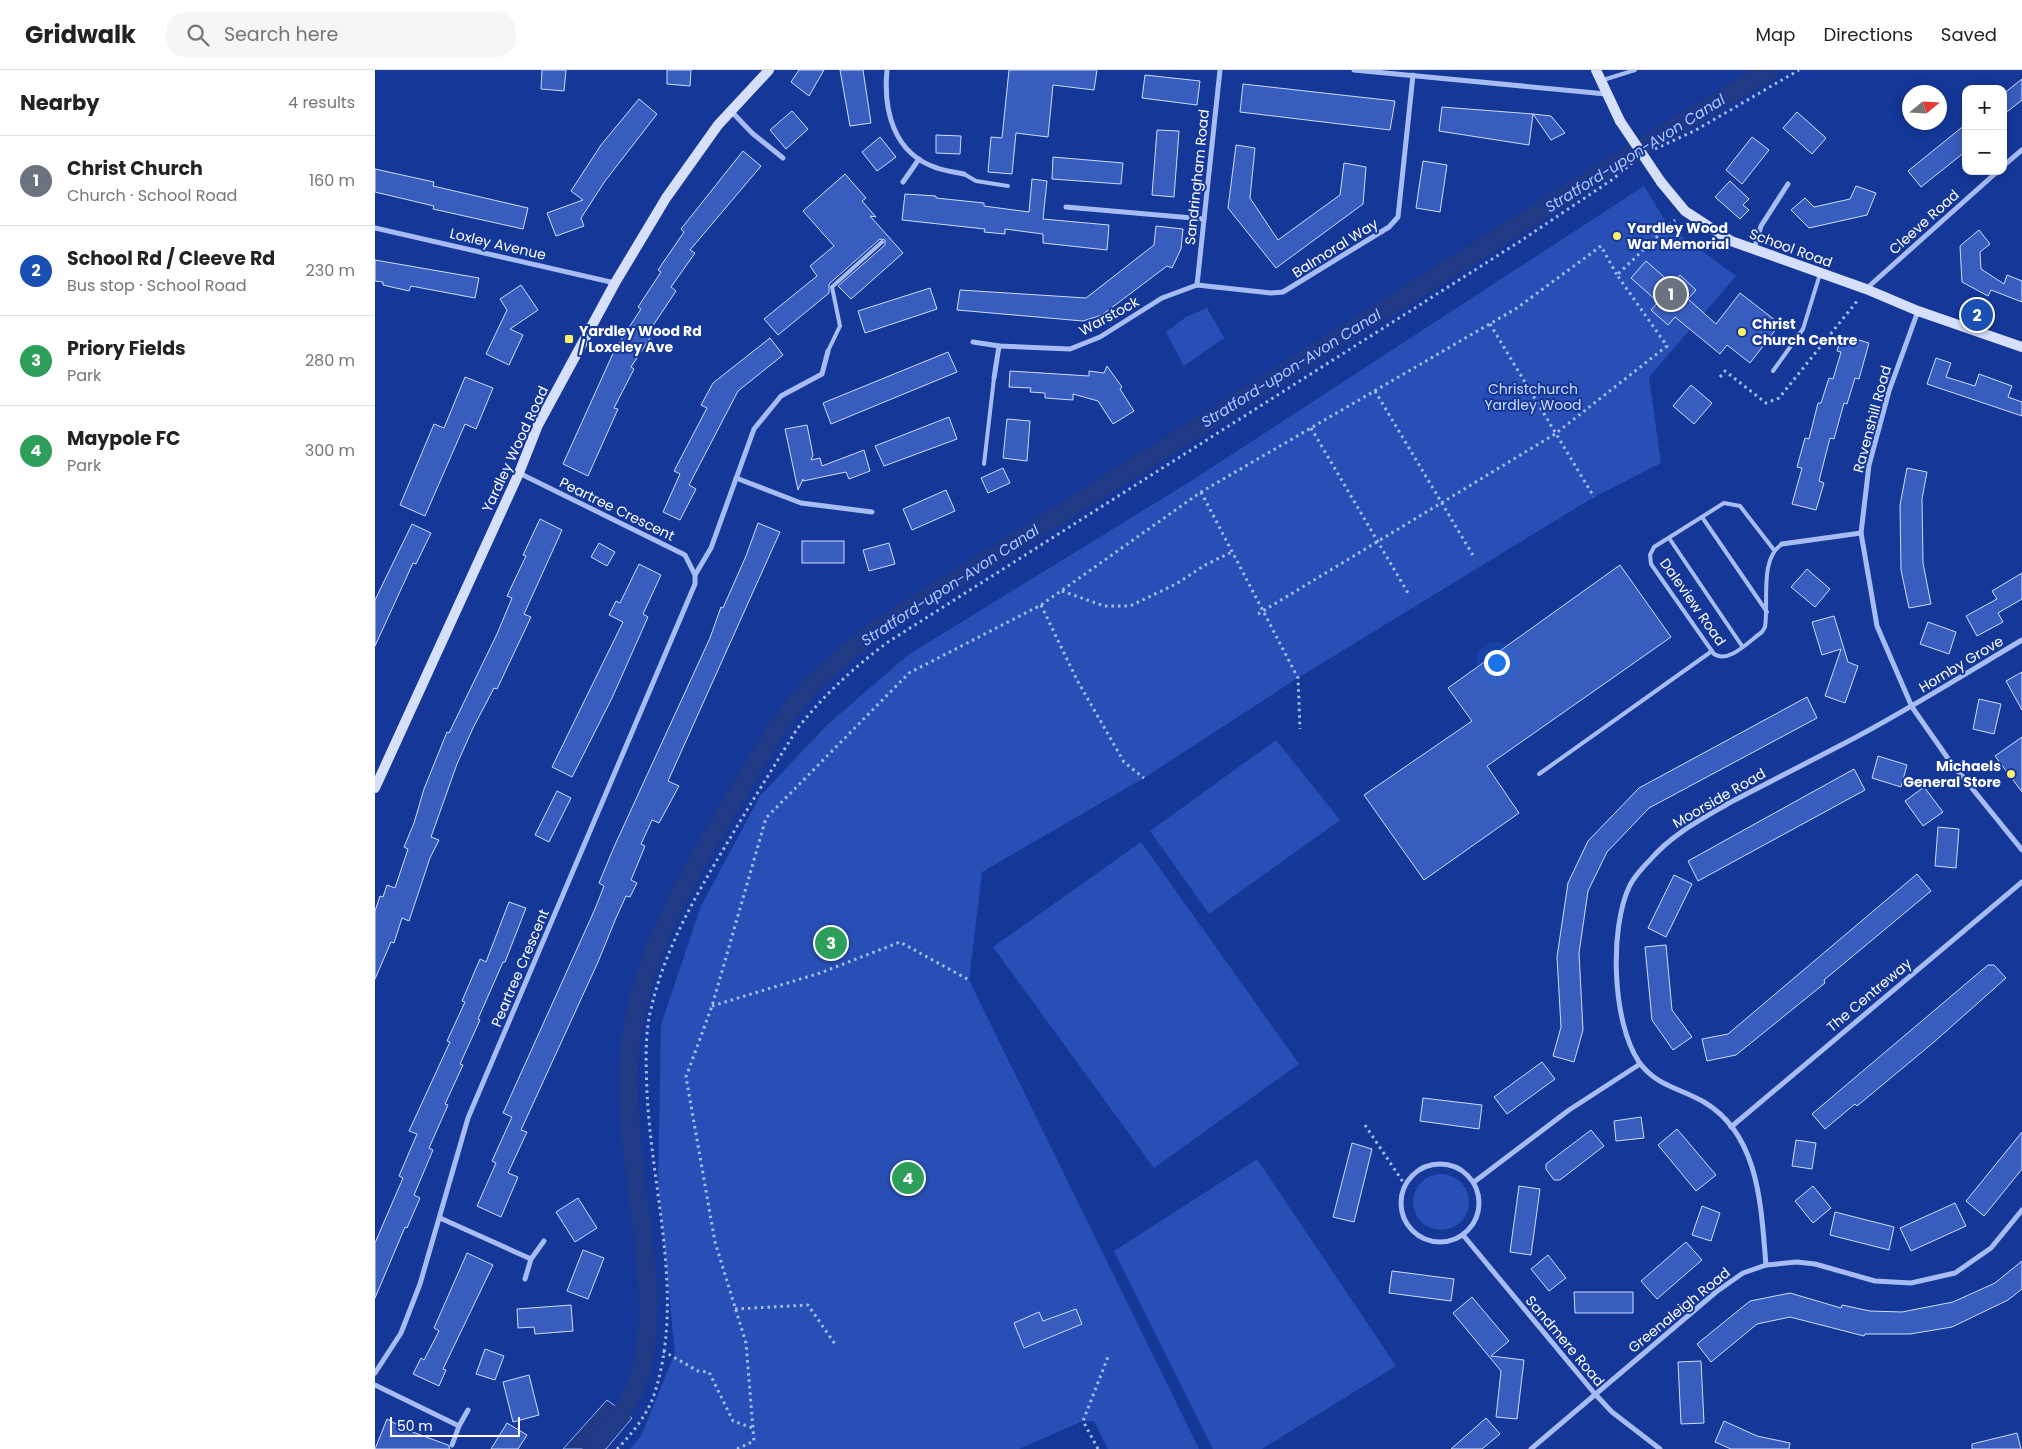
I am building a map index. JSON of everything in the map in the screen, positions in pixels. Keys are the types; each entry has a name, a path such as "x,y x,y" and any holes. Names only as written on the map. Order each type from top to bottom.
{"street":[{"name":"Yardley Wood Road","path":"375,788 519,473 538,424 615,283 666,198 718,125 769,70"},
{"path":"887,70 886,85 890,119 899,142 919,159 936,168 963,174"},
{"name":"Sandringham Road","path":"1197,286 1220,70"},
{"path":"1355,70 1606,94"},
{"name":"School Road","path":"1596,70 1620,121 1661,182 1685,211 1711,230 1754,250 1866,289 1918,311 2022,347"},
{"name":"Balmoral Way","path":"1197,286 1271,293 1283,292 1389,227 1398,217 1413,75"},
{"path":"731,111 752,133 783,158"},
{"path":"2007,163 2022,150"},
{"path":"903,182 919,159"},
{"name":"Cleeve Road","path":"1866,289 1994,175"},
{"path":"1754,250 1761,226 1788,184"},
{"path":"1066,207 1204,219"},
{"name":"Loxley Avenue","path":"375,228 615,283"},
{"name":"Warstock","path":"973,342 999,346 1070,349 1100,337 1162,298 1197,286"},
{"name":"Ravenshill Road","path":"1918,311 1889,391 1869,465 1861,533 1877,626 1912,707 1949,760 2022,850"},
{"path":"994,378 999,346"},
{"name":"Peartree Crescent","path":"695,575 711,548 754,429 781,396 822,374 828,352"},
{"name":"Peartree Crescent","path":"375,1373 401,1333 420,1284 441,1218 468,1118 662,666 695,584 695,575 685,555 519,473"},
{"path":"736,478 801,503 872,512"},
{"path":"1783,544 1861,533"},
{"name":"Hornby Grove","path":"1912,707 2022,640"},
{"name":"Moorside Road","path":"1640,1064 1632,1049 1624,1026 1616,960 1621,913 1631,884 1651,859 1683,829 1912,707"},
{"name":"The Centreway","path":"1731,1127 2022,882"},
{"path":"1474,1182 1569,1110 1640,1064 1663,1085 1705,1102 1717,1111 1731,1127 1746,1150 1760,1194 1766,1265"},
{"path":"1430,1164 1447,1164 1462,1170 1474,1182 1480,1200 1476,1220 1463,1235 1444,1242 1423,1239 1408,1225 1401,1206 1405,1185 1415,1172 1430,1164"},
{"name":"Greenaleigh Road","path":"1531,1449 1716,1292 1743,1273 1766,1265 1797,1262 1815,1264 1875,1282 1911,1283 1955,1273 1991,1248 2022,1210"},
{"path":"441,1218 531,1259"},
{"name":"Sandmere Road","path":"1463,1235 1595,1394 1612,1412 1660,1449"},
{"path":"525,1279 531,1259 544,1241"},
{"path":"375,1385 459,1426"},
{"path":"452,1445 459,1426 468,1410"}],"lane":[{"path":"1601,81 1635,70"},
{"path":"963,174 976,181 1008,186"},
{"path":"828,352 840,326 832,287 883,242"},
{"path":"1773,371 1803,330 1820,274"},
{"path":"984,464 994,378"},
{"name":"Daleview Road","path":"1724,503 1740,506 1774,550 1768,572 1765,627 1762,632 1727,658 1719,658 1712,651 1651,564 1649,555 1655,547 1669,538 1724,503"},
{"path":"1702,517 1767,612"},
{"path":"1669,538 1742,646"},
{"path":"1774,550 1783,544"},
{"path":"1539,774 1712,651"}],"path":[{"path":"1653,149 1696,130 1799,70"},
{"path":"617,1449 634,1431 654,1396 663,1352 667,1286 648,1130 646,1064 649,1021 656,985 669,950 685,916 797,729 815,706 839,681 888,642 1519,242 1613,179 1635,161"},
{"path":"1617,275 1663,232"},
{"path":"737,1449 754,1441 746,1342 715,1242 686,1077 712,1006 766,818 909,673 1041,605 1201,492 1517,308 1601,246 1617,275 1667,346 1555,434 1257,614"},
{"path":"1720,376 1725,371 1766,404 1779,398 1866,289"},
{"path":"1490,324 1594,497"},
{"path":"1375,391 1474,557"},
{"path":"1311,428 1408,593"},
{"path":"1201,492 1298,678 1300,729"},
{"path":"1062,591 1104,606 1130,606 1176,584 1205,565 1232,552"},
{"path":"1041,605 1077,680 1124,762 1144,778"},
{"path":"712,1006 820,973 899,942 969,980"},
{"path":"1365,1125 1405,1185"},
{"path":"735,1308 808,1305 835,1344"},
{"path":"663,1352 698,1371 709,1372 733,1421 753,1428"},
{"path":"1097,1449 1083,1421 1107,1357"}],"green space":[{"name":"Christchurch Yardley Wood","path":"1644,186 1669,227 1736,276 1649,377 1661,463 1594,497 1293,681 1144,778 982,872 969,980 1199,1449 1108,1449 1094,1421 1083,1421 1019,1449 630,1449 641,1436 675,1353 658,1183 661,1025 701,906 760,796 827,725 908,655 1191,481"},
{"path":"1207,308 1224,338 1184,366 1166,332 1186,317"},
{"path":"1276,740 1340,820 1209,914 1150,831"},
{"path":"1141,842 1299,1064 1154,1168 993,947"},
{"path":"1257,1159 1396,1366 1262,1449 1213,1449 1114,1251"},
{"path":"1435,1174 1447,1174 1461,1182 1469,1196 1467,1213 1461,1222 1447,1230 1435,1230 1425,1225 1418,1218 1413,1208 1413,1196 1418,1186 1425,1179"}],"shaded area":[{"path":"607,1400 632,1418 606,1449 563,1449"}],"building":[{"path":"542,70 566,70 564,91 541,89"},
{"path":"667,70 691,70 690,86 667,84"},
{"path":"799,70 824,70 809,96 791,82"},
{"path":"840,70 863,70 871,123 850,126"},
{"path":"1009,70 1097,70 1094,90 1053,85 1048,137 1016,133 1012,174 988,172 991,137 1002,138"},
{"path":"1145,75 1200,81 1197,105 1142,98"},
{"path":"2022,79 2022,100 2007,112 2007,91"},
{"path":"1243,84 1395,101 1390,130 1240,112"},
{"path":"639,99 657,114 605,181 581,218 584,226 556,236 547,213 583,200 571,191 601,145"},
{"path":"1442,107 1533,114 1529,145 1439,131"},
{"path":"792,111 808,129 786,149 770,130"},
{"path":"1797,112 1826,138 1812,154 1783,128"},
{"path":"1533,114 1551,116 1565,133 1551,140"},
{"path":"1962,127 1962,154 1921,187 1908,171"},
{"path":"1157,130 1179,131 1174,197 1152,195"},
{"path":"936,135 961,136 960,154 936,153"},
{"path":"880,137 896,157 877,171 862,152"},
{"path":"1752,137 1769,150 1742,184 1726,170"},
{"path":"1236,145 1255,148 1250,198 1278,240 1340,195 1344,163 1366,167 1363,204 1276,268 1228,208"},
{"path":"743,151 761,166 690,250 695,253 671,287 676,291 652,327 656,329 631,367 634,369 614,408 618,409 588,476 563,464 615,349 641,309 638,307 661,272 658,270 684,232 681,229"},
{"path":"1053,157 1123,163 1121,184 1052,179"},
{"path":"1423,161 1447,165 1440,212 1416,208"},
{"path":"375,169 434,182 433,186 528,208 523,229 433,209 434,206 375,192"},
{"path":"845,174 866,198 862,201 876,217 870,216 903,253 851,299 838,286 885,245 885,240 880,239 829,284 829,293 778,335 764,319 817,276 810,266 834,246 803,211"},
{"path":"1032,179 1047,181 1043,219 1109,225 1107,250 1043,243 1043,234 1005,229 1005,234 984,232 985,229 902,220 905,194 936,196 936,198 984,203 984,206 1029,212"},
{"path":"1730,181 1749,199 1743,205 1749,210 1740,219 1715,197"},
{"path":"1856,186 1876,193 1867,215 1809,228 1791,210 1805,198 1814,207 1850,199"},
{"path":"1156,226 1183,229 1181,249 1172,268 1167,266 1102,315 1083,321 957,310 960,290 1086,298 1154,245"},
{"path":"1979,230 1990,244 1980,252 1981,269 2004,284 2007,275 2022,281 2022,302 1991,290 1988,296 1962,282 1960,246"},
{"path":"375,260 479,278 475,298 411,286 409,291 383,285 383,282 375,281"},
{"path":"1646,261 1672,284 1680,275 1696,290 1688,299 1716,324 1740,293 1780,324 1750,363 1727,345 1720,354 1675,317 1668,325 1651,310 1658,302 1631,278"},
{"path":"521,285 538,310 510,329 523,335 509,365 486,354 507,310 500,299"},
{"path":"930,288 937,309 865,333 858,311"},
{"path":"1842,335 1869,343 1859,379 1855,378 1847,404 1844,403 1834,439 1830,438 1819,481 1824,483 1816,510 1792,504 1802,468 1797,467 1805,438 1809,439 1818,403 1821,403 1829,378 1833,379 1841,352 1837,351"},
{"path":"770,338 783,355 738,391 689,485 696,489 680,520 663,512 680,474 674,471 707,408 701,405 713,383"},
{"path":"948,352 957,372 831,424 823,403"},
{"path":"1936,358 1951,363 1946,377 1975,386 1979,374 2012,386 2008,397 2022,402 2022,416 1927,384"},
{"path":"1107,366 1122,387 1120,389 1134,411 1113,424 1098,401 1073,394 1073,400 1045,398 1045,393 1030,392 1031,388 1009,387 1010,371 1089,376 1089,371 1104,373"},
{"path":"465,377 493,388 476,429 465,424 425,516 400,505 434,424 444,428"},
{"path":"1691,385 1712,403 1694,424 1673,406"},
{"path":"949,417 957,439 884,466 875,446"},
{"path":"1007,419 1030,421 1027,461 1003,458"},
{"path":"807,425 813,455 811,460 820,458 822,466 864,450 870,471 849,479 846,472 803,481 803,479 798,490 785,429"},
{"path":"1003,468 1010,483 988,493 981,478"},
{"path":"1907,468 1927,472 1922,499 1923,563 1931,604 1909,608 1901,570 1900,505"},
{"path":"946,490 955,511 912,530 903,509"},
{"path":"540,519 562,530 524,614 531,617 497,689 494,688 457,764 431,837 439,840 430,858 409,921 402,918 394,943 391,942 375,979 375,911 380,896 383,897 387,885 395,888 408,849 404,847 414,823 424,789 447,732 449,733 497,634 512,598 507,596 526,556 523,555"},
{"path":"758,523 780,532 668,781 679,786 659,823 652,820 641,844 645,846 631,880 637,883 630,897 626,896 521,1130 527,1132 508,1173 518,1177 501,1217 477,1206 496,1163 492,1161 512,1117 503,1113 595,909 604,886 599,883 614,847 710,638 721,607 723,608 746,556"},
{"path":"412,524 431,533 416,564 413,563 375,646 375,600"},
{"path":"802,541 844,541 844,563 802,563"},
{"path":"599,543 615,552 607,566 591,557"},
{"path":"889,543 895,564 869,571 863,550"},
{"path":"639,564 661,575 643,614 648,617 612,698 572,777 552,767 623,622 609,615 616,601 620,603"},
{"path":"1620,565 1671,637 1487,766 1519,813 1424,880 1364,795 1472,721 1448,688"},
{"path":"1807,569 1830,589 1815,607 1791,587"},
{"path":"2022,573 2022,599 1998,613 2003,622 1977,636 1966,616 1997,599 1992,591"},
{"path":"1834,616 1848,662 1858,666 1845,703 1825,696 1841,649 1822,655 1812,622"},
{"path":"1928,622 1956,632 1949,654 1920,644"},
{"path":"2022,672 2022,710 2006,681"},
{"path":"1807,697 1817,718 1649,808 1607,852 1588,891 1579,953 1583,1030 1574,1062 1553,1056 1561,1027 1557,957 1568,883 1588,841 1639,788"},
{"path":"1979,699 2001,704 1994,734 1973,729"},
{"path":"2022,737 2022,792 1995,756"},
{"path":"1878,756 1907,765 1901,787 1872,778"},
{"path":"1854,769 1865,790 1698,881 1688,861"},
{"path":"1924,787 1943,812 1923,826 1905,801"},
{"path":"557,791 571,798 549,842 535,835"},
{"path":"1938,827 1959,829 1956,868 1935,866"},
{"path":"1917,874 1931,891 1824,980 1825,983 1736,1055 1707,1061 1702,1039 1728,1034"},
{"path":"1674,875 1692,884 1666,937 1648,928"},
{"path":"509,902 526,908 505,962 503,962 478,1019 480,1020 460,1064 463,1065 445,1104 448,1105 429,1148 433,1150 414,1195 420,1198 407,1228 405,1227 375,1298 375,1243 403,1178 399,1176 417,1134 409,1131 450,1042 447,1041 465,1002 462,1001 480,959 486,962"},
{"path":"1666,945 1672,1010 1692,1037 1673,1050 1652,1020 1645,947"},
{"path":"1988,965 1994,965 2006,978 1934,1042 1857,1106 1855,1104 1825,1129 1812,1114"},
{"path":"1542,1062 1555,1079 1507,1114 1494,1097"},
{"path":"1423,1098 1482,1105 1479,1129 1420,1121"},
{"path":"1641,1117 1644,1138 1616,1141 1614,1121"},
{"path":"1677,1129 1716,1175 1696,1191 1658,1145"},
{"path":"1591,1130 1604,1146 1560,1180 1554,1180 1546,1169 1546,1164"},
{"path":"2022,1132 2022,1169 1984,1216 1966,1201"},
{"path":"1796,1140 1816,1143 1812,1169 1792,1166"},
{"path":"1352,1143 1372,1149 1354,1222 1333,1217"},
{"path":"1519,1186 1540,1189 1531,1255 1510,1252"},
{"path":"1813,1186 1831,1208 1813,1223 1795,1201"},
{"path":"578,1198 597,1228 575,1242 556,1212"},
{"path":"1955,1203 1966,1226 1911,1251 1900,1228"},
{"path":"1702,1206 1720,1213 1711,1241 1692,1235"},
{"path":"1835,1212 1894,1227 1889,1250 1830,1235"},
{"path":"1686,1242 1702,1260 1657,1299 1641,1281"},
{"path":"583,1250 604,1258 588,1299 567,1291"},
{"path":"467,1253 493,1265 443,1369 446,1370 439,1386 413,1374 421,1358 424,1360 439,1331 434,1328"},
{"path":"1548,1255 1566,1278 1549,1291 1531,1269"},
{"path":"2022,1261 2022,1289 2008,1300 1952,1327 1910,1334 1865,1334 1864,1336 1790,1317 1757,1324 1711,1362 1697,1344 1750,1301 1790,1293 1841,1308 1842,1305 1870,1311 1902,1312 1953,1302 1995,1283"},
{"path":"1392,1271 1454,1279 1451,1301 1389,1293"},
{"path":"1574,1292 1633,1292 1633,1313 1575,1313"},
{"path":"1472,1297 1509,1341 1491,1356 1524,1360 1517,1419 1496,1417 1501,1371 1453,1313"},
{"path":"571,1305 573,1331 535,1334 534,1327 518,1328 517,1309"},
{"path":"1076,1309 1082,1324 1024,1348 1014,1323 1039,1312 1043,1321"},
{"path":"485,1349 504,1356 495,1380 476,1374"},
{"path":"1701,1361 1704,1423 1681,1424 1678,1362"},
{"path":"529,1375 539,1415 513,1422 503,1382"},
{"path":"1486,1418 1500,1434 1482,1449 1451,1449"},
{"path":"387,1419 407,1430 448,1445 450,1449 375,1449"},
{"path":"1724,1421 1757,1436 1790,1443 1789,1449 1731,1449 1715,1442"},
{"path":"507,1423 527,1435 518,1449 491,1449"},
{"path":"2017,1433 2021,1449 1972,1449 1972,1444"}],"waterway":[{"name":"Stratford-upon-Avon Canal","path":"592,1449 620,1415 633,1393 640,1373 648,1331 648,1289 632,1144 628,1082 633,1025 641,990 652,956 666,923 699,858 768,742 805,692 849,651 878,629 1604,171 1770,70"}],"place":[{"name":"Yardley Wood War Memorial","path":"1617,236"},
{"name":"Christ Church","path":"1671,294"},
{"name":"School Rd / Cleeve Rd","path":"1977,315"},
{"name":"Christ Church Centre","path":"1742,332"},
{"name":"Yardley Wood Rd / Loxeley Ave","path":"569,339"},
{"name":"Michaels General Store","path":"2011,774"},
{"name":"Priory Fields","path":"831,943"},
{"name":"Maypole FC","path":"908,1178"}]}
